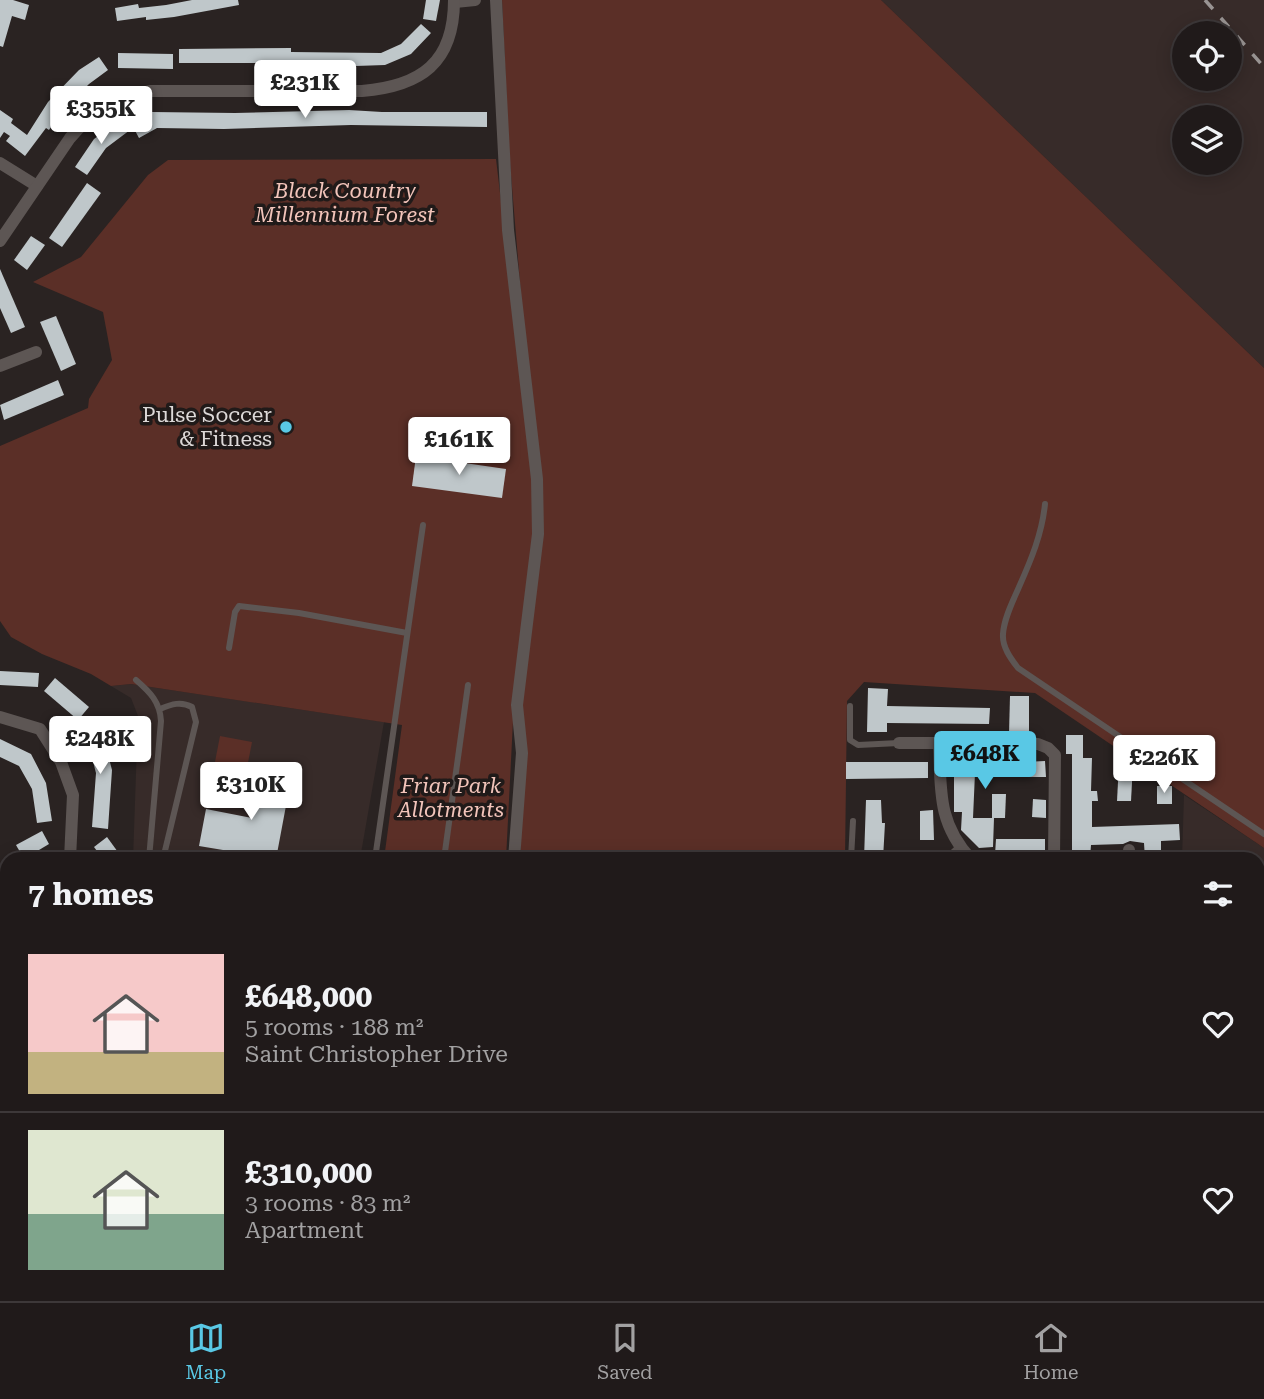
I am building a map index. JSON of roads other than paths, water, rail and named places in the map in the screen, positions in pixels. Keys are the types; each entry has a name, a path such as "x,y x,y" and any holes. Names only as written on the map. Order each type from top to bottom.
{"street":[{"path":"0,241 81,125 106,105 131,94 151,90 362,91 392,88 415,79 440,58 449,42 454,1 475,0"},
{"path":"496,0 508,230 537,479 538,534 517,705 522,753 514,852"},
{"path":"0,163 37,186"},
{"path":"0,366 37,352"},
{"path":"0,718 40,729 61,762 73,795 70,852"},
{"path":"899,743 1038,744 1048,748 1055,755 1054,852"},
{"path":"940,743 944,817 964,852"},
{"path":"958,852 961,849"}],"lane":[{"path":"1045,504 1044,520 1036,547 1002,636 1007,654 1018,668 1264,834"},
{"path":"376,852 423,525"},
{"path":"229,648 235,612 239,607 299,613 407,633"},
{"path":"136,680 155,698 161,721 150,852"},
{"path":"445,852 468,685"},
{"path":"160,709 178,703 186,704 192,707 196,722 165,852"},
{"path":"850,706 850,740 858,745 899,743"},
{"path":"851,852 853,821"}],"railway":[{"path":"1205,0 1264,67"}],"place":[{"name":"Pulse Soccer & Fitness","path":"286,427"}],"park label":[{"name":"Black Country Millennium Forest","path":"345,203"},
{"name":"Friar Park Allotments","path":"451,798"}]}
